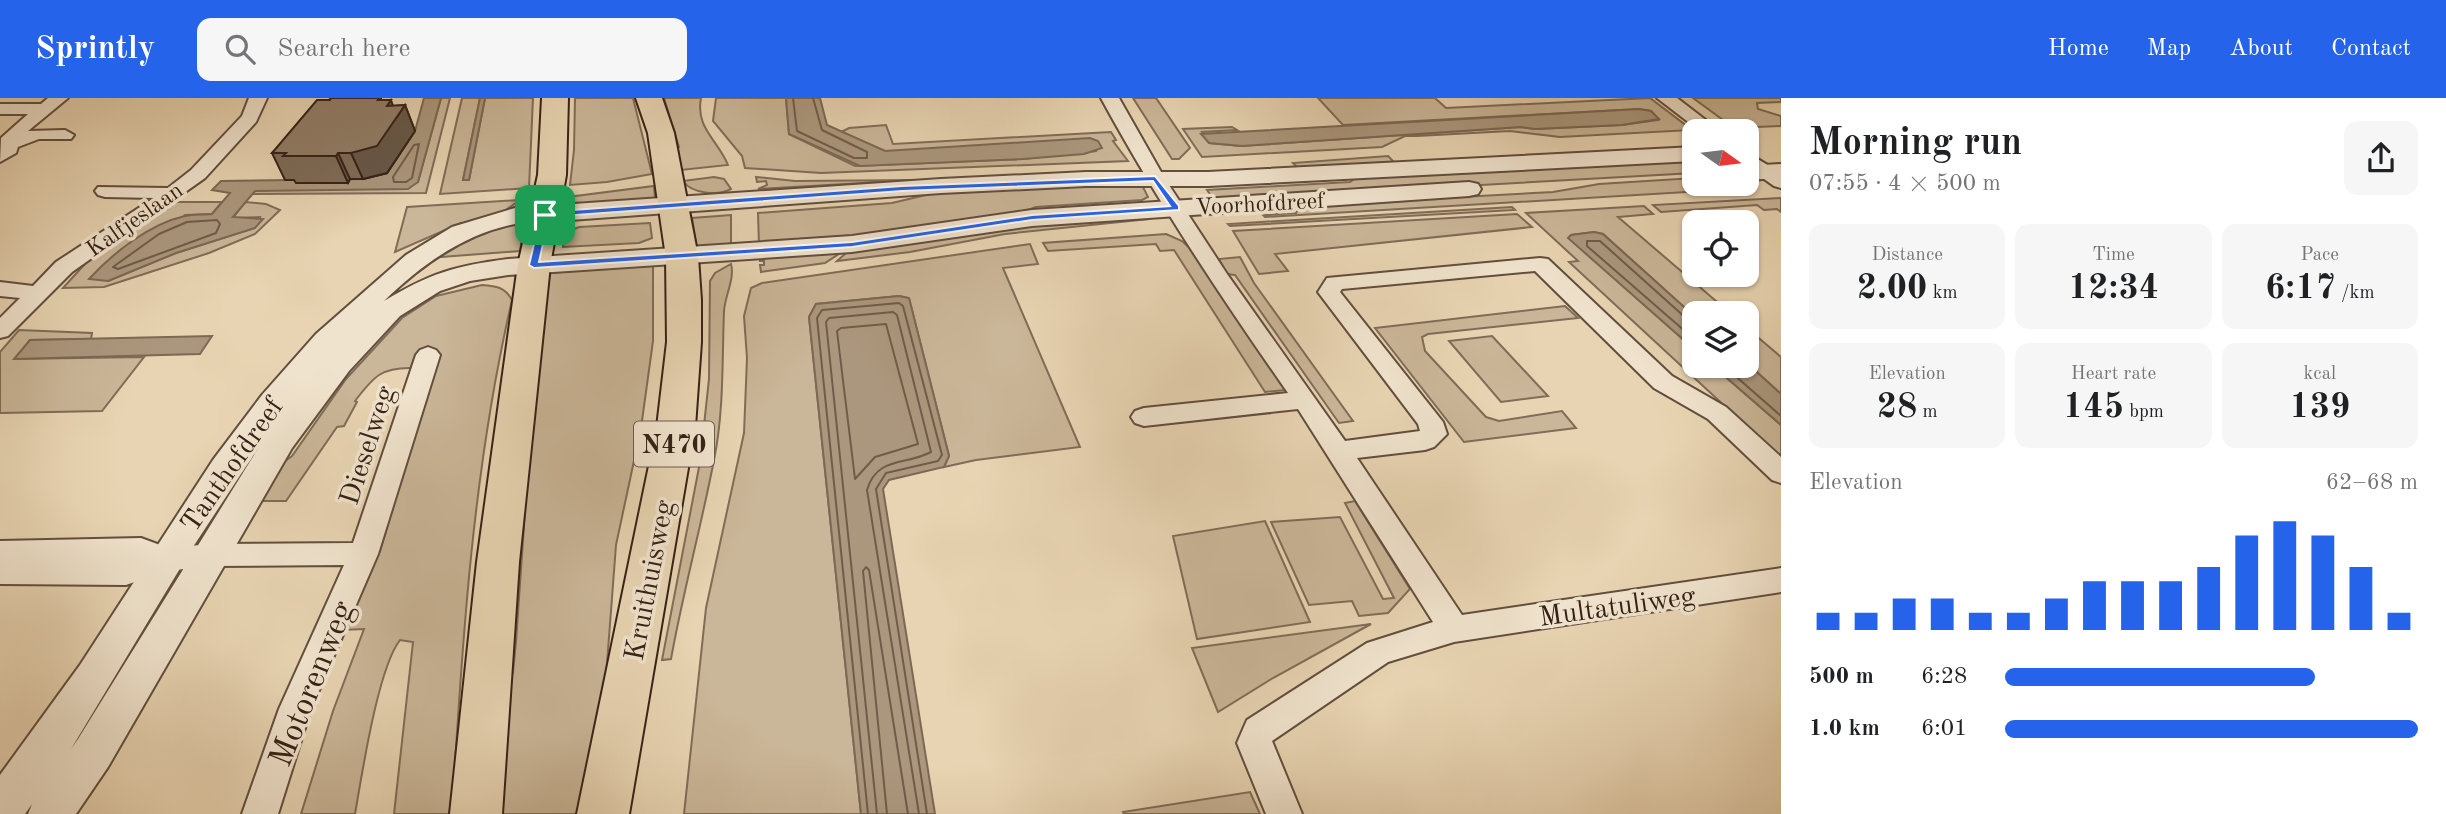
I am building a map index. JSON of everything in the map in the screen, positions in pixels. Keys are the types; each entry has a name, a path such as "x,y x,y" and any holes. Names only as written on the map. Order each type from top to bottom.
{"main road":[{"path":"475,814 498,562 534,265 552,176 555,98"},
{"name":"Kruithuisweg","path":"603,814 672,461 683,386 686,299 682,257 661,133 649,98"}],"street":[{"name":"Kalfjeslaan","path":"0,331 64,268 198,174 250,118 258,98"},
{"path":"1110,98 1155,178 1218,276 1305,400 1454,629"},
{"path":"1667,98 1695,119"},
{"path":"0,109 52,103"},
{"path":"5,150 16,132 52,103"},
{"path":"5,150 37,134 65,135"},
{"path":"1759,153 1781,151"},
{"name":"Voorhofdreef","path":"545,215 942,186 1447,169 1682,155"},
{"name":"Voorhofdreef","path":"534,265 852,244 1032,218 1682,177"},
{"path":"104,191 160,191 171,195"},
{"name":"Tanthofdreef","path":"0,811 58,732 254,425 322,344 372,296 435,245 464,230 502,218 545,215"},
{"path":"1337,451 1424,440 1434,434 1430,422 1329,292 1335,283 1540,264 1663,382 1717,413 1781,473"},
{"name":"Tanthofdreef","path":"50,814 93,753 280,440 338,364 390,310 430,285 465,273 534,265"},
{"path":"0,289 38,293"},
{"name":"Dieselweg","path":"364,554 428,355"},
{"path":"1144,417 1305,400"},
{"path":"0,552 141,549 166,559"},
{"path":"0,572 126,573 166,559 211,555 364,554"},
{"name":"Motorenweg","path":"260,814 295,709 364,554"},
{"name":"Multatuliweg","path":"1284,814 1254,743 1259,732 1378,652 1454,629 1781,580"}],"shaded area":[{"path":"441,98 450,98 426,193 252,194 255,191 418,182"},
{"path":"462,98 480,98 463,180 469,180 485,98 533,98 529,188 440,194"},
{"path":"575,98 633,98 652,174 570,185"},
{"path":"664,98 701,98 701,118 704,126 728,165 681,170 675,148 679,147"},
{"path":"716,98 786,98 789,134 855,166 1023,159 1097,151 885,151 841,132 849,128 886,125 893,144 1111,132 1116,140 1113,141 1128,161 821,173 745,168 742,156 713,121"},
{"path":"1133,98 1156,98 1190,148 1179,159 1172,159"},
{"path":"1318,98 1435,98 1446,108 1650,98 1682,122 1682,131 1560,137 1510,131 1405,136 1382,147 1202,157 1183,129 1232,127 1237,130 1202,132 1209,143 1241,146 1521,127 1535,129 1622,125 1658,120 1651,111 1639,109 1343,125"},
{"path":"1693,98 1781,98 1781,102 1757,103 1758,109 1781,116 1781,126 1759,127 1759,119 1722,119"},
{"path":"1388,156 1397,165 1326,168 1297,167 1293,163"},
{"path":"1682,159 1682,174 1214,200 1207,190 1350,182 1357,177"},
{"path":"714,177 724,179 731,189 719,193 699,191 683,181"},
{"path":"756,177 795,181 916,180 758,189 767,185 766,181 757,182"},
{"path":"1682,179 1682,192 1265,217 1263,215 1296,213 1298,210 1331,204 1553,192 1599,184"},
{"path":"654,186 655,199 566,205 568,197"},
{"path":"1139,186 1143,187 1148,197 1142,200 1036,207 1016,214 848,239 759,246 758,213 892,203 947,190"},
{"path":"1781,198 1781,212 1777,209 1764,210 1757,205 1661,212 1653,205"},
{"path":"520,200 503,212 461,223 395,252 407,207"},
{"path":"173,202 222,202 212,214 185,215 108,281 176,253 255,228 260,217 233,218 245,202 266,204 280,210 255,234 209,253 104,287 63,288 94,254"},
{"path":"1644,206 1653,214 1618,217 1682,272 1682,287 1700,287 1716,301 1682,301 1682,305 1603,234 1594,232 1571,235 1569,238 1682,338 1682,366 1569,262 1578,261 1526,213"},
{"path":"1512,207 1515,210 1228,224"},
{"path":"1517,214 1532,227 1275,254 1288,271 1259,274 1233,231"},
{"path":"731,215 731,247 697,250 692,218"},
{"path":"1138,217 1149,219 1005,234 910,252 837,261 846,253 857,250 1022,226"},
{"path":"525,221 520,251 428,258 466,237"},
{"path":"650,223 652,238 639,243 563,247 564,233 579,227"},
{"path":"1166,234 1182,241 1194,252 1286,390 1265,392 1174,250 1160,251 1156,244 1048,251 1043,243"},
{"path":"1030,244 1038,264 1003,268 1080,447 976,460 944,467 949,456 909,298 899,296 816,304 809,317 861,814 684,814 706,608 744,433 747,358 744,316 751,288 762,283"},
{"path":"842,252 825,263 761,272 760,265 764,265 764,261 760,261 760,258"},
{"path":"1240,257 1254,283 1353,421 1339,423 1235,275 1226,274 1219,259"},
{"path":"731,264 732,275 724,311 717,442 671,659 662,660 700,462 709,379 710,281 715,273"},
{"path":"653,265 653,341 641,428 616,545 599,769 591,814 498,814 499,720 513,672 536,351 550,273"},
{"path":"482,285 500,288 512,300 488,427 471,556 452,814 394,814 413,642 400,640 392,654 378,697 355,814 301,814 333,711 364,629 343,630 380,551 438,352 419,353 413,368 386,371 374,379 355,401 357,402 344,426 337,427 286,501 256,501 274,469 292,456 346,379 402,318 436,296"},
{"path":"1565,306 1578,318 1428,334 1422,337 1425,351 1486,417 1499,421 1562,411 1576,428 1464,442 1375,328"},
{"path":"19,330 92,333 91,339 30,340 15,359 144,357 102,411 0,413 0,352"},
{"path":"1492,336 1548,396 1501,402 1449,341"},
{"path":"1759,338 1781,357 1781,394 1759,374"},
{"path":"1694,378 1727,378 1781,425 1781,458"},
{"path":"1355,501 1410,589 1388,613 1359,616 1352,601 1309,605 1271,522 1340,517 1383,599 1394,598 1345,503"},
{"path":"1265,521 1310,622 1197,639 1173,536"},
{"path":"1371,624 1218,712 1192,648"},
{"path":"1250,792 1260,814 1123,812"}],"water":[{"path":"424,98 441,98 418,182 408,189 255,191 233,217 263,219 255,228 176,253 108,281 89,279 120,250 158,226 185,216 212,214 230,193 212,190 221,181 363,179 387,173 415,131"},
{"path":"480,98 485,98 469,180 463,180"},
{"path":"786,98 820,98 827,125 885,151 1090,138 1098,141 1102,148 1084,154 1023,159 860,166 789,134"},
{"path":"1639,109 1651,111 1659,119 1622,125 1535,129 1521,127 1242,146 1209,143 1201,134"},
{"path":"1594,232 1603,234 1682,305 1682,338 1568,238 1571,235"},
{"path":"899,296 909,298 949,456 944,467 889,480 883,489 935,814 861,814 809,317 816,304"},
{"path":"212,336 200,354 14,359 30,340"},
{"path":"1759,374 1781,394 1781,425 1727,378 1759,378"}],"building":[{"path":"380,98 378,100 391,100 387,106 405,105 377,146 351,153 338,153 336,156 283,156 286,153 272,153 317,100"}],"route":[{"path":"1155,178 1176,208 1032,218 801,249 534,265 545,215 902,188 1155,178"}]}
